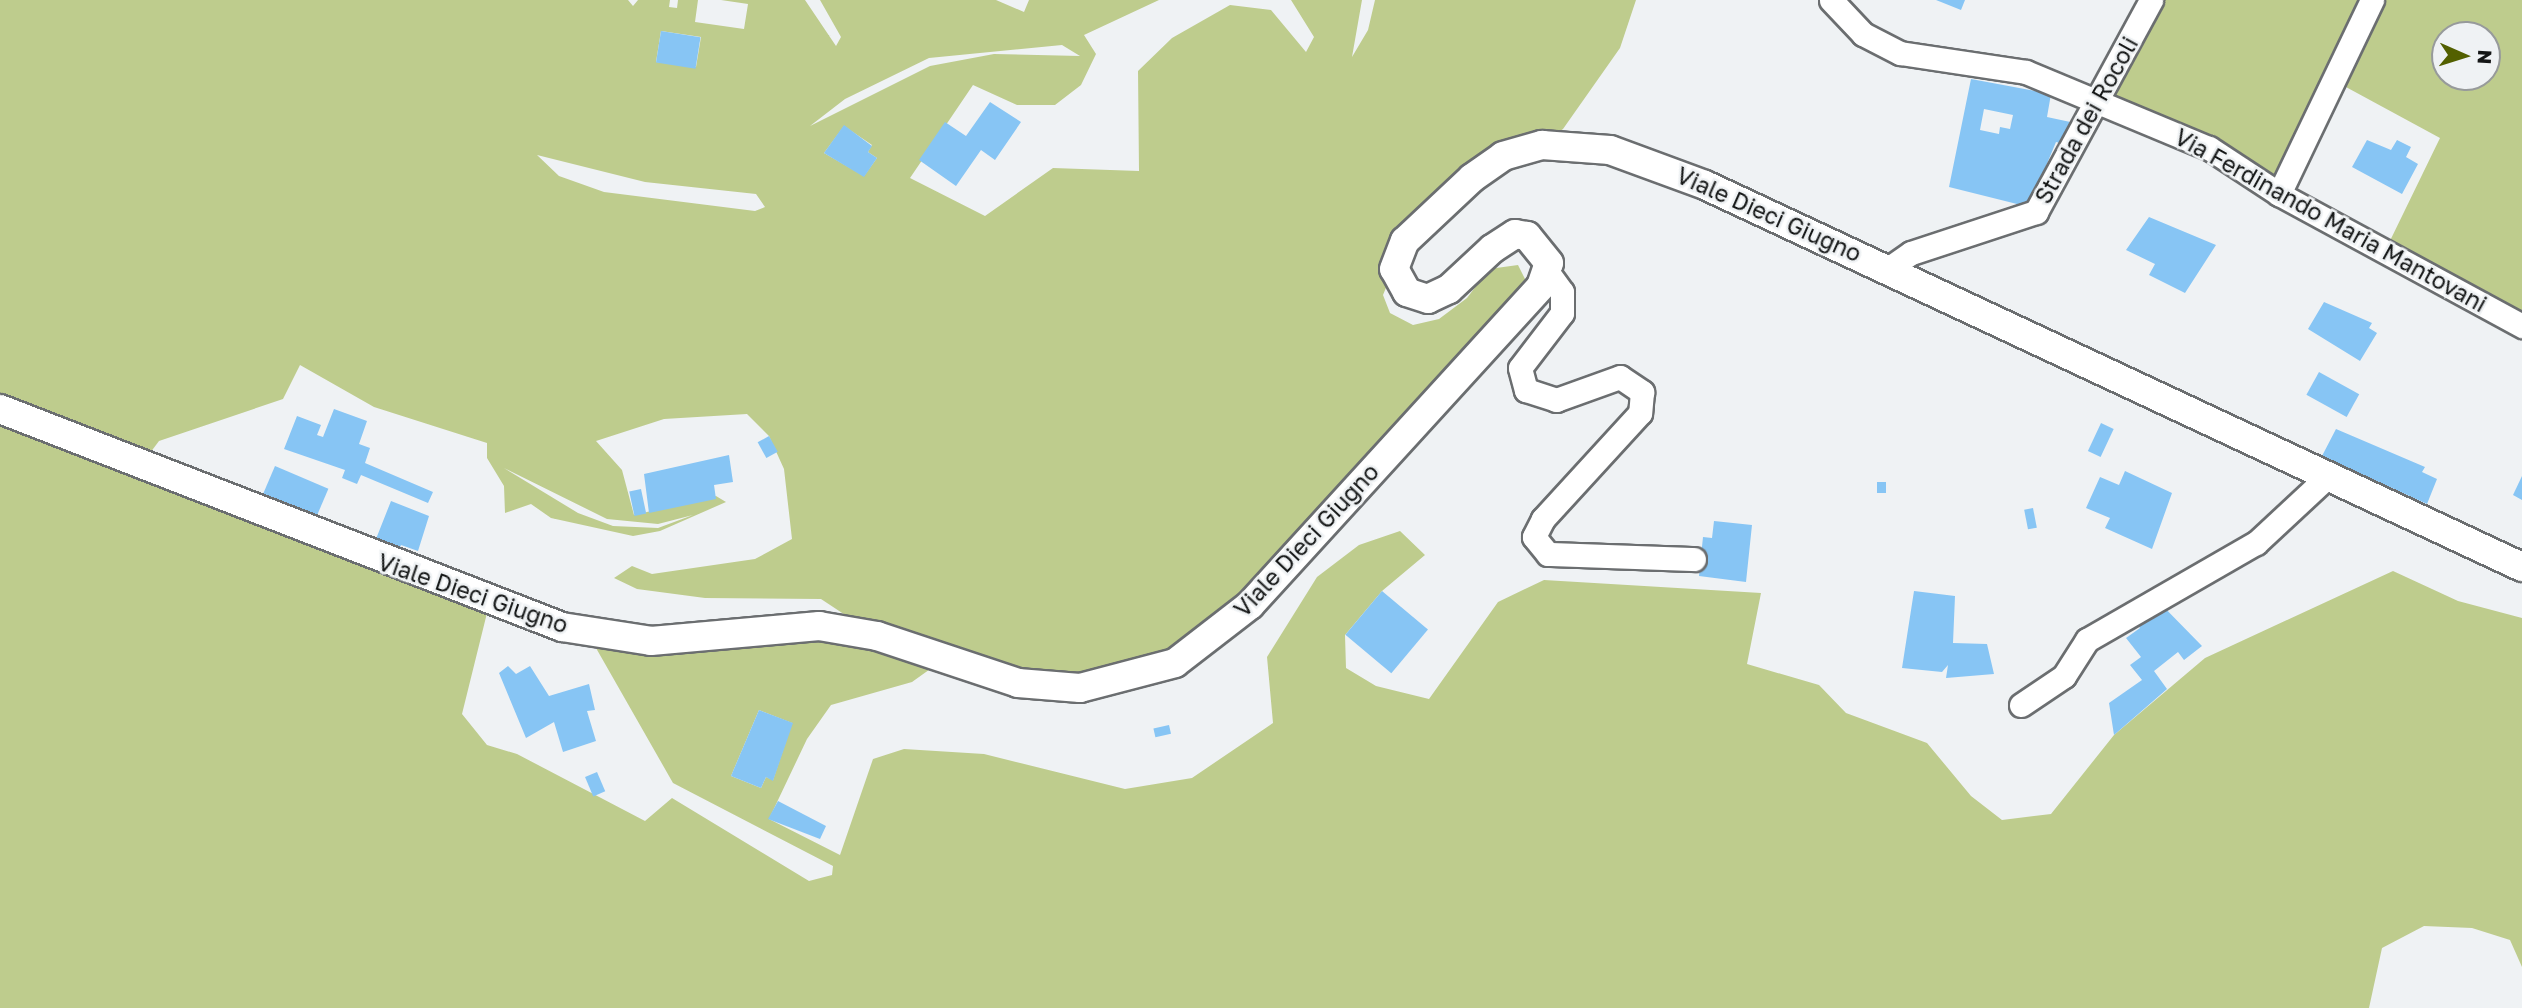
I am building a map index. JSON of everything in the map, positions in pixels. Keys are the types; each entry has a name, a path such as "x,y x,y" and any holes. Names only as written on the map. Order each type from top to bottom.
{"main road":[{"name":"Viale Dieci Giugno","path":"0,409 562,627 651,641 818,626 877,636 1018,683 1080,688 1175,663 1250,606 1549,274 1545,251 1515,234 1428,299 1407,292 1394,269 1405,241 1472,178 1503,156 1542,145 1610,150 1666,168 1888,269 2522,567"}],"street":[{"name":"Via Ferdinando Maria Mantovani","path":"1831,0 1863,34 1900,53 2026,72 2099,100 2209,148 2279,194 2522,326"},
{"name":"Strada dei Rocoli","path":"1888,269 1911,253 2036,212 2151,0"},
{"path":"2279,194 2372,0"},
{"name":"Viale Dieci Giugno","path":"1549,274 1562,292 1562,313 1520,368 1526,390 1556,400 1620,377 1642,392 1640,413 1543,519 1535,537 1548,554 1694,559"},
{"path":"2021,705 2064,676 2087,640 2256,543 2327,477"}],"green space":[{"path":"0,0 628,0 633,6 638,0 670,0 669,7 677,8 678,0 698,0 695,22 744,29 748,4 721,0 805,0 836,46 841,37 820,0 996,0 1024,12 1029,0 1159,0 1084,35 1096,54 1081,85 1055,105 1017,105 973,85 910,178 985,216 1053,168 1139,171 1138,71 1172,38 1230,5 1271,10 1306,52 1314,37 1291,0 1362,0 1352,57 1368,30 1375,0 1636,0 1620,48 1563,129 1405,241 1383,295 1390,313 1413,325 1439,319 1467,298 1489,269 1518,265 1527,283 1516,313 1175,663 1080,688 877,636 821,599 705,598 637,589 614,578 632,566 652,574 755,559 792,539 784,469 769,436 747,414 664,419 596,441 622,470 634,515 716,496 726,502 660,531 633,536 551,518 531,504 505,513 504,486 487,458 487,443 374,407 300,365 283,399 159,441 135,473 487,613 462,714 487,745 517,754 645,821 672,798 809,881 832,875 833,866 673,783 592,641 809,630 933,667 912,682 831,705 807,739 769,819 840,855 873,759 904,749 984,754 1125,789 1192,778 1273,723 1267,657 1317,577 1359,545 1400,531 1425,555 1382,591 1345,635 1346,668 1376,686 1429,699 1498,602 1544,580 1761,593 1747,664 1819,685 1846,713 1927,743 1971,796 2002,820 2051,814 2114,735 2205,658 2393,571 2458,601 2522,618 2522,967 2510,940 2472,928 2424,926 2382,948 2369,1008 0,1008","holes":["661,31 701,37 696,67 656,62","1062,45 1080,56 994,54 930,66 810,126 845,99 929,58","844,126 872,145 868,152 877,158 864,176 824,153","537,155 645,182 756,194 765,207 755,211 604,192 559,176","504,468 607,519 658,524 693,515 658,528 613,526 578,513","759,710 792,723 773,780 766,777 761,788 731,776"]},
{"path":"2151,0 2522,0 2522,326 2386,249 2440,138 2333,80 2279,194 2099,101"}],"building":[{"path":"1936,0 1965,0 1961,10"},
{"path":"661,31 701,37 696,69 656,63"},
{"path":"1971,79 2051,94 2047,117 2075,123 2068,145 2056,142 2029,207 1949,187","holes":["1984,109 2013,115 2010,129 2000,127 1999,134 1980,130"]},
{"path":"990,102 1021,122 995,160 981,150 956,186 919,160 945,122 966,136"},
{"path":"844,125 872,146 868,152 877,158 864,177 824,153"},
{"path":"2367,140 2391,150 2397,140 2411,147 2406,157 2418,164 2402,194 2352,167"},
{"path":"2149,217 2216,245 2185,293 2149,275 2155,264 2126,250"},
{"path":"2324,302 2372,323 2369,328 2377,333 2360,361 2308,329"},
{"path":"2319,372 2359,394 2347,417 2306,395"},
{"path":"334,409 367,421 359,444 370,448 365,463 433,492 428,503 361,475 357,484 342,478 345,470 284,449 297,416 321,425 317,435 323,437"},
{"path":"2101,423 2114,429 2101,457 2088,451"},
{"path":"2336,429 2425,467 2422,472 2437,479 2427,504 2322,456"},
{"path":"769,436 778,452 766,458 758,442"},
{"path":"729,455 733,482 714,485 716,499 649,513 644,474"},
{"path":"275,466 328,489 317,516 263,494"},
{"path":"2125,471 2172,493 2152,549 2105,528 2110,518 2086,508 2100,477 2119,485"},
{"path":"2522,476 2522,500 2513,495"},
{"path":"1877,482 1886,482 1886,493 1877,493"},
{"path":"641,489 646,513 634,516 629,491"},
{"path":"391,501 429,516 418,551 401,545 398,553 374,544"},
{"path":"2033,508 2037,528 2028,529 2024,510"},
{"path":"1714,521 1752,525 1746,582 1699,576 1703,537 1712,538"},
{"path":"1382,591 1428,630 1391,673 1345,635"},
{"path":"1914,591 1955,596 1953,643 1987,644 1994,674 1946,678 1948,665 1942,672 1902,668"},
{"path":"2154,597 2202,646 2184,660 2178,652 2154,671 2167,689 2114,735 2109,703 2142,680 2130,665 2141,657 2126,638 2140,628 2130,615"},
{"path":"508,666 516,674 530,666 549,696 589,684 595,710 587,711 596,741 563,752 554,722 526,738 499,673"},
{"path":"759,710 793,723 773,781 766,777 761,788 731,776"},
{"path":"1169,725 1171,734 1155,737 1153,729"},
{"path":"597,772 605,791 593,796 585,777"},
{"path":"778,801 826,826 820,839 768,819"}]}
